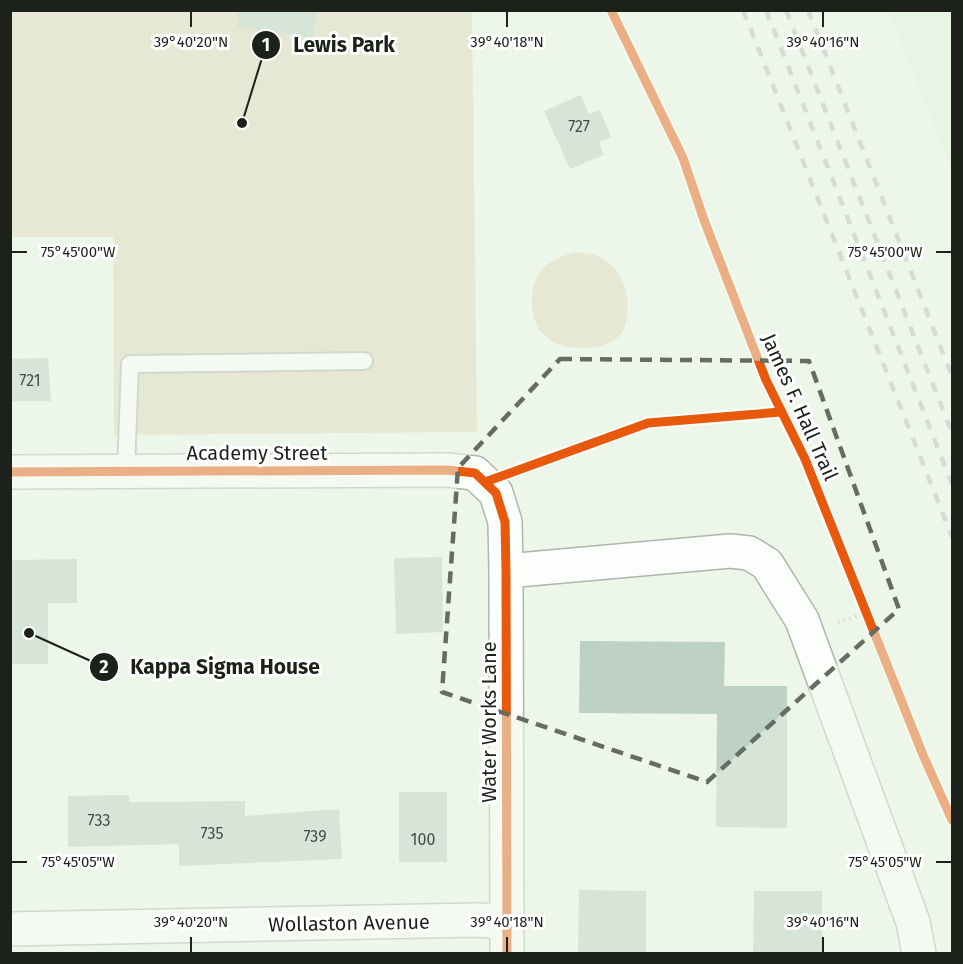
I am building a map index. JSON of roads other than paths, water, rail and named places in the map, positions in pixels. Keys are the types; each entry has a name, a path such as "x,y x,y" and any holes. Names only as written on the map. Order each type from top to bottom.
{"street":[{"name":"Academy Street","path":"10,472 447,470 475,473 496,493"},
{"name":"Water Works Lane","path":"496,493 505,522 507,938"},
{"path":"506,571 730,551 749,553 767,564 802,620 913,922 919,954"},
{"name":"Wollaston Avenue","path":"10,929 476,920 507,938"}],"lane":[{"path":"126,471 130,364 364,361"}],"railway":[{"path":"743,10 952,537"},
{"path":"766,10 952,484"},
{"path":"786,10 952,433"},
{"path":"808,10 952,376"}],"place":[{"name":"Lewis Park","path":"242,123"},
{"name":"Kappa Sigma House","path":"29,633"}]}
